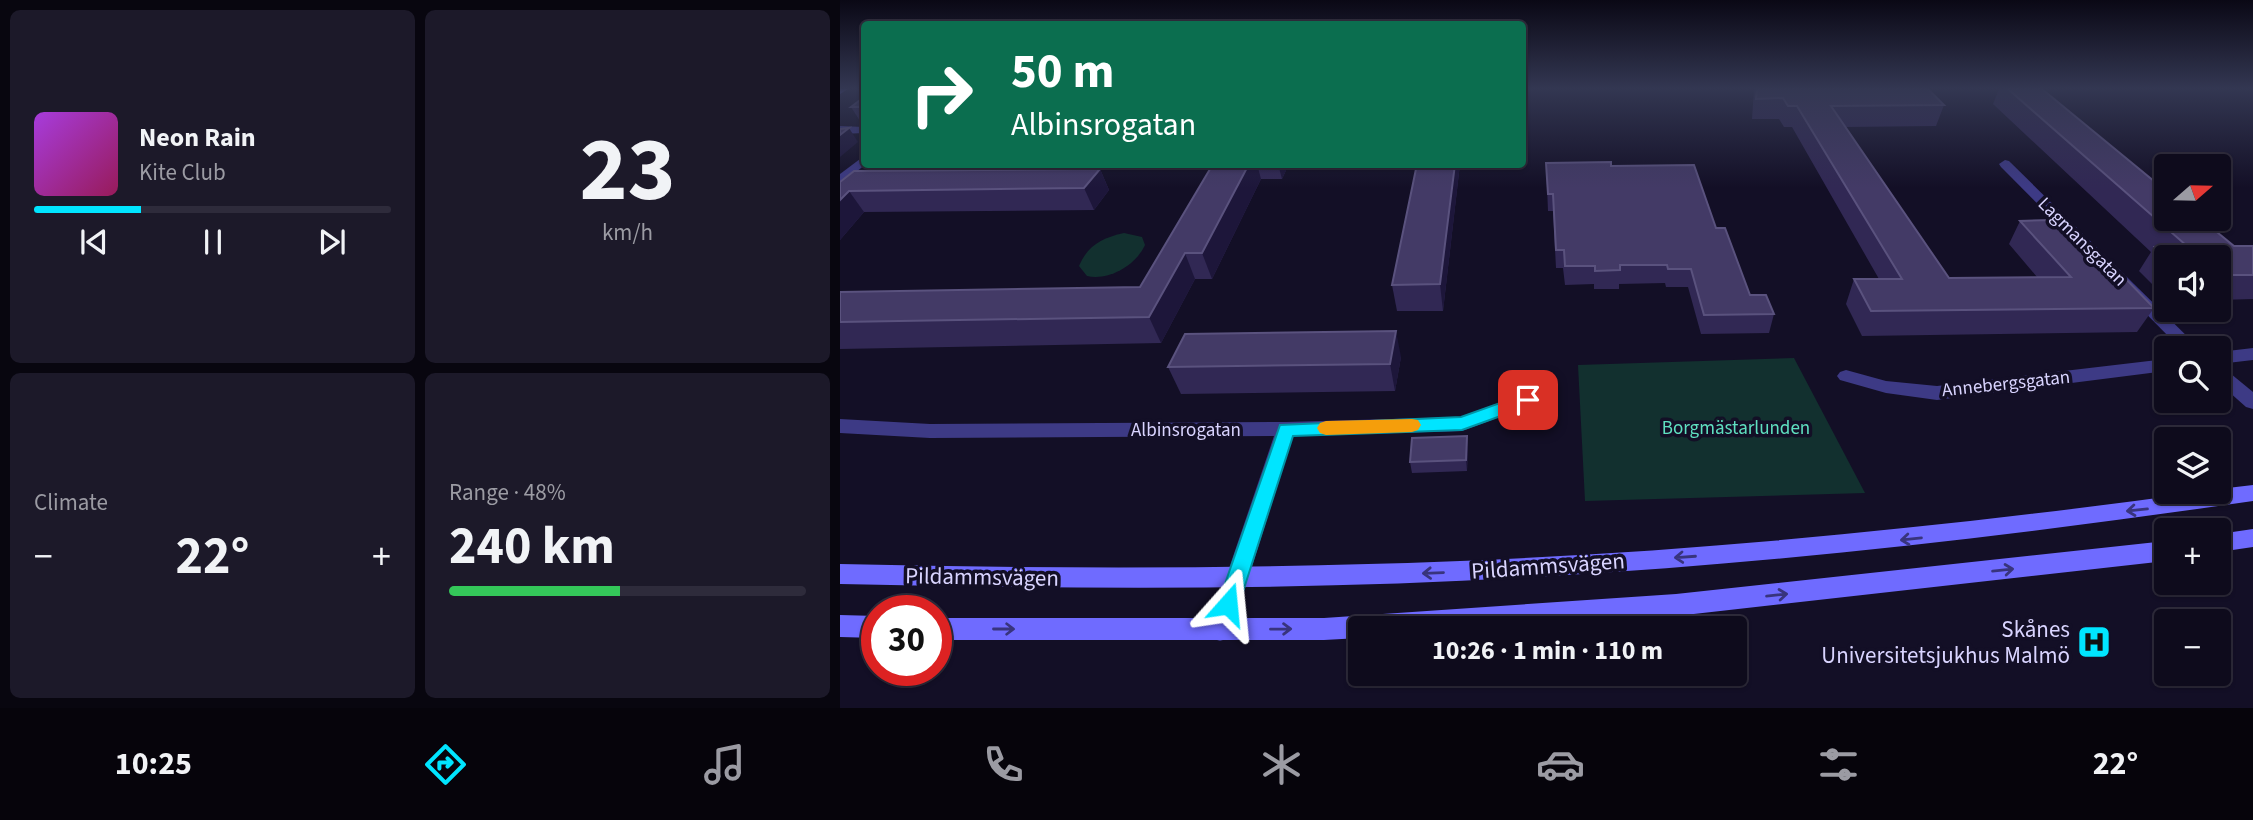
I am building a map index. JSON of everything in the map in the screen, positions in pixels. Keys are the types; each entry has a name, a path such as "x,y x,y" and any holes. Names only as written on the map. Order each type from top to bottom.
{"main road":[{"name":"Pildammsvägen","path":"840,574 1009,579 1237,578 1466,572 1843,546 2178,505 2253,493"},
{"path":"2231,541 2253,538"},
{"path":"952,629 1324,629 1676,606 2154,552"},
{"path":"840,626 861,627"}],"street":[{"path":"840,131 861,130"},
{"path":"840,181 861,163"},
{"name":"Lagmansgatan","path":"2005,164 2178,336"},
{"path":"2231,357 2253,354"},
{"name":"Annebergsgatan","path":"1846,376 1886,387 1937,393 2154,366"},
{"path":"2231,383 2253,402"},
{"name":"Albinsrogatan","path":"840,426 930,431 1286,429 1462,424 1528,400"},
{"path":"1220,630 1286,429"}],"green space":[{"path":"1124,233 1142,237 1145,245 1135,259 1113,274 1087,276 1079,266 1091,248 1102,240"},
{"name":"Borgmästarlunden","path":"1794,358 1865,493 1585,501 1578,365"}],"building":[{"path":"1807,122 1842,122 1949,278 2071,277 2020,221 2051,220 2106,277 2123,276 2154,308 1871,311 1854,279 1902,279"},
{"path":"2046,122 2082,122 2154,181 2154,217"},
{"path":"1611,162 1611,166 1694,165 1716,228 1725,228 1750,295 1766,295 1774,314 1704,315 1691,269 1668,269 1667,265 1620,265 1620,270 1595,271 1595,266 1565,266 1564,250 1556,250 1553,194 1548,194 1546,163"},
{"path":"1211,168 1247,168 1202,253 1185,253 1149,317 840,322 840,292 1140,287"},
{"path":"1416,168 1454,168 1440,284 1392,285"},
{"path":"1100,169 1084,188 849,191 840,200 840,182 854,171"},
{"path":"2170,231 2216,231 2234,246 2253,246 2253,275 2231,275 2231,245 2186,245"},
{"path":"1396,331 1390,364 1168,367 1185,334"},
{"path":"1467,436 1466,460 1410,462 1412,438"}],"slow traffic":[{"path":"1326,428 1412,425"}],"place":[{"name":"Skånes Universitetsjukhus Malmö","path":"2094,642"}],"route":[{"path":"1228,604 1286,429 1462,424 1528,400"}]}
